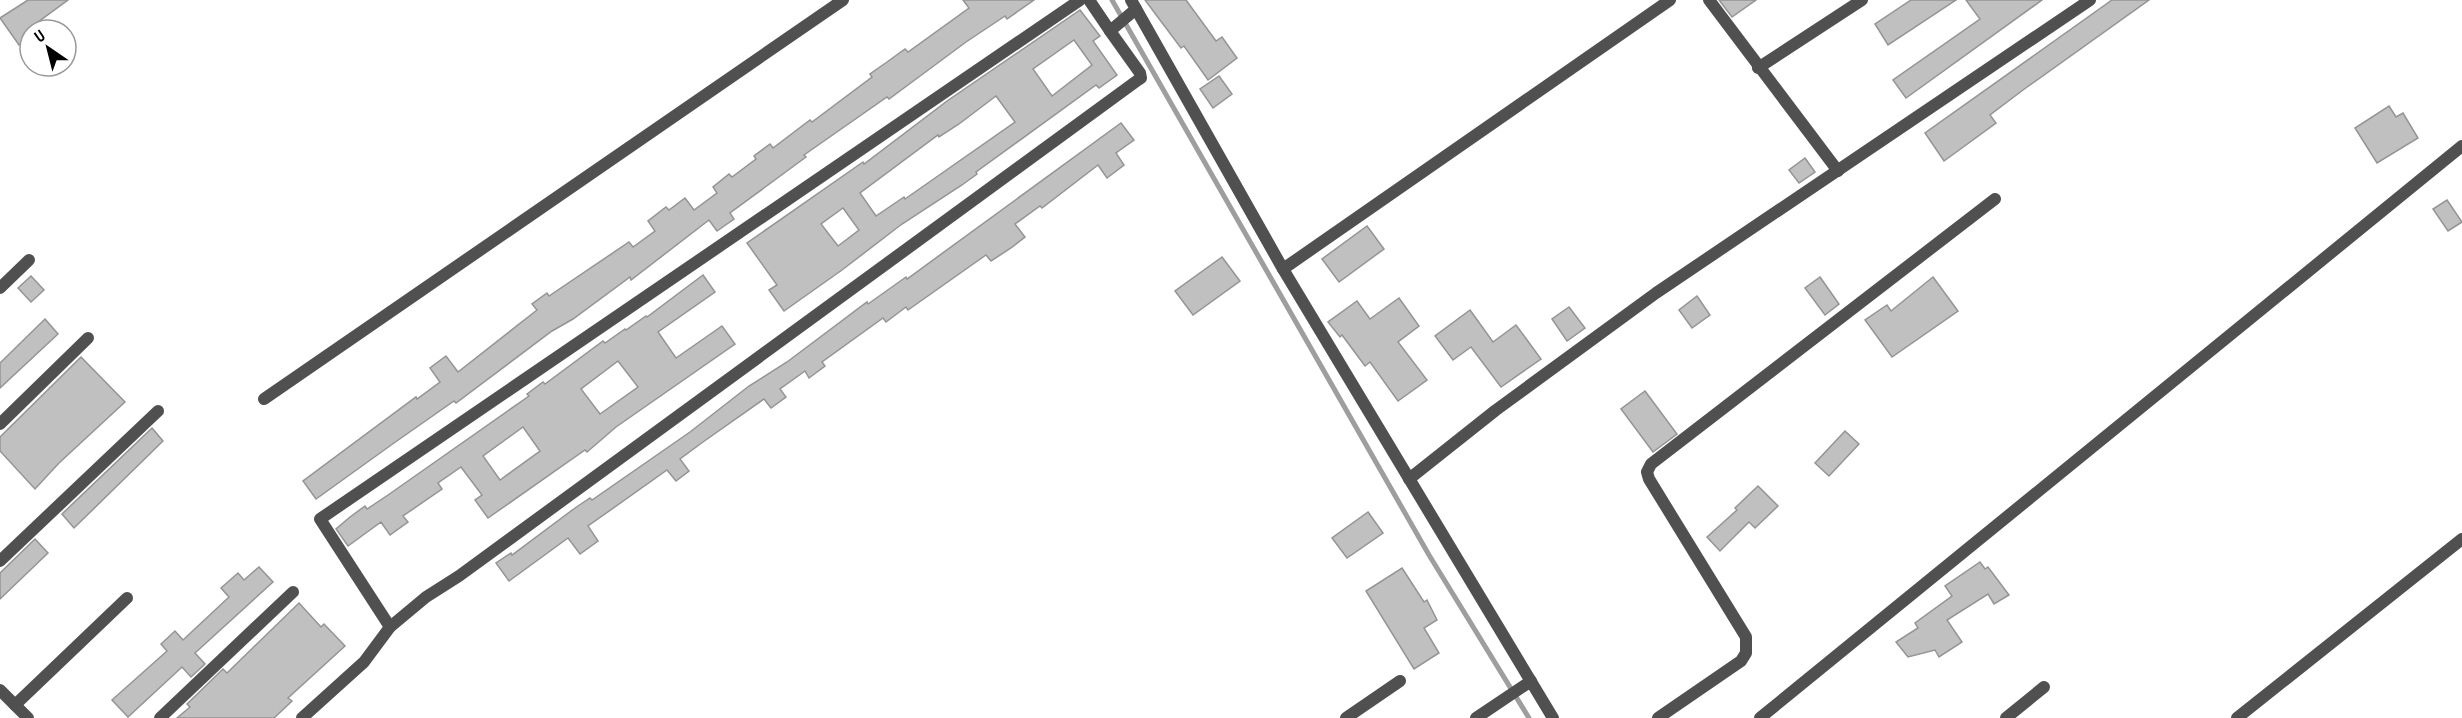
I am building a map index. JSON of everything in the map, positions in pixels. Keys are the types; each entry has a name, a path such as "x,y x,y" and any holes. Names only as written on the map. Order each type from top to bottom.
{"street":[{"path":"264,399 843,0"},
{"path":"390,627 320,519 1080,0"},
{"path":"302,718 364,662 390,627 426,597 468,569 1141,78 1113,29 1089,0"},
{"path":"1283,269 1670,0"},
{"path":"1709,0 1758,68 1838,171"},
{"path":"1758,68 1862,0"},
{"path":"1409,479 1496,410 1656,293 2090,0"},
{"path":"1113,29 1132,7 1283,269 1528,683 1552,718"},
{"path":"1760,718 2462,146"},
{"path":"1658,718 1741,662 1746,653 1746,637 1649,479 1647,472 1651,464 1995,200"},
{"path":"0,288 29,260"},
{"path":"0,424 88,338"},
{"path":"0,561 158,411"},
{"path":"2237,718 2462,538"},
{"path":"160,718 293,592"},
{"path":"15,705 126,598"},
{"path":"1346,718 1400,681"},
{"path":"1476,718 1528,683"},
{"path":"2006,718 2044,687"},
{"path":"0,690 28,718"}],"building":[{"path":"28,0 68,0 44,18 18,18 18,44 0,18"},
{"path":"963,0 1034,0 1007,19 1005,16 966,42 889,99 887,97 804,155 806,157 730,213 734,219 717,231 709,220 631,280 630,277 573,319 552,331 456,403 454,401 316,499 303,481 416,397 417,399 440,382 430,368 446,356 458,372 537,310 532,304 547,293 549,296 629,242 633,247 655,231 648,221 666,207 669,210 685,198 694,210 717,193 713,187 729,174 732,177 756,159 754,156 770,144 773,148 810,120 812,122 872,77 870,74 905,49 908,52 969,8"},
{"path":"1145,0 1186,0 1216,41 1222,37 1237,58 1208,80 1184,46 1181,48"},
{"path":"1719,0 1756,0 1732,17"},
{"path":"1911,0 1956,0 1888,45 1875,24"},
{"path":"1966,0 2042,0 1906,98 1893,80 1980,19"},
{"path":"2112,0 2149,0 1990,115 1996,123 1944,161 1925,133"},
{"path":"1080,10 1100,36 1093,41 1117,75 1099,88 1096,85 976,172 977,174 962,185 902,224 784,311 769,290 777,285 747,243 863,162 864,164 947,101","holes":["1074,40 1092,65 1052,96 1033,69","996,96 1015,122 905,199 904,197 876,216 860,193 938,135 939,137","843,208 859,230 838,246 821,224"]},
{"path":"1219,76 1232,94 1213,108 1200,89"},
{"path":"2389,106 2396,117 2403,113 2418,138 2377,163 2355,128"},
{"path":"1121,123 1134,140 1116,153 1124,165 1107,178 1098,165 1042,208 1040,206 1015,224 1025,237 1011,248 991,261 986,255 908,310 906,307 886,322 883,318 822,362 825,366 809,378 805,371 780,389 786,397 771,408 764,399 703,442 680,459 689,471 676,481 667,470 588,526 598,541 580,554 568,538 509,581 496,563 511,553 512,555 575,508 590,498 592,500 690,432 749,386 787,362 867,302 868,304 906,277 907,279"},
{"path":"1805,158 1815,172 1799,183 1789,170"},
{"path":"2447,200 2462,222 2448,231 2433,209"},
{"path":"1367,226 1384,249 1339,282 1322,259"},
{"path":"1222,257 1240,281 1193,315 1175,291"},
{"path":"703,275 715,292 658,332 676,358 722,326 735,344 616,427 587,452 585,450 488,518 475,500 482,495 461,467 438,483 442,489 403,516 408,522 390,535 381,522 348,546 336,529 350,517 365,506 367,509 388,495 603,341 605,343 647,317","holes":["618,361 638,387 600,414 581,389","523,427 540,451 500,480 483,456"]},
{"path":"31,276 44,290 31,302 18,288"},
{"path":"1820,277 1839,304 1825,315 1805,288"},
{"path":"1933,277 1958,311 1892,357 1865,320 1887,305 1891,311"},
{"path":"1697,296 1710,315 1692,328 1679,310"},
{"path":"1399,298 1419,326 1398,342 1427,380 1398,401 1370,362 1365,366 1342,335 1340,337 1328,322 1357,301 1370,319"},
{"path":"1569,307 1585,328 1567,341 1552,319"},
{"path":"1470,310 1493,342 1516,325 1541,359 1501,387 1471,347 1453,360 1435,336"},
{"path":"45,319 58,334 0,388 0,363"},
{"path":"81,357 125,402 59,463 35,489 0,451 0,437"},
{"path":"1645,391 1677,434 1653,452 1621,409"},
{"path":"152,428 163,441 74,528 62,514"},
{"path":"1845,431 1859,444 1829,476 1815,463"},
{"path":"1758,486 1778,506 1755,528 1749,522 1720,551 1707,537 1737,510 1735,508"},
{"path":"1368,512 1383,533 1347,558 1332,538"},
{"path":"35,539 48,553 0,599 0,573"},
{"path":"1980,562 1985,569 1988,567 2009,595 1994,604 1988,594 1947,620 1962,642 1939,657 1935,650 1908,657 1896,642 1918,628 1915,623 1952,596 1945,586"},
{"path":"259,567 273,582 195,653 205,664 191,677 182,667 128,717 112,700 167,651 161,644 175,631 183,640 229,597 221,588 238,573 244,580"},
{"path":"1402,568 1424,602 1427,600 1437,620 1424,628 1439,653 1414,669 1366,591"},
{"path":"299,603 321,627 324,624 345,646 288,698 292,701 274,718 177,718 190,707 187,704 223,669 227,673"}],"waterway":[{"path":"1112,0 1429,555 1529,718"}]}
